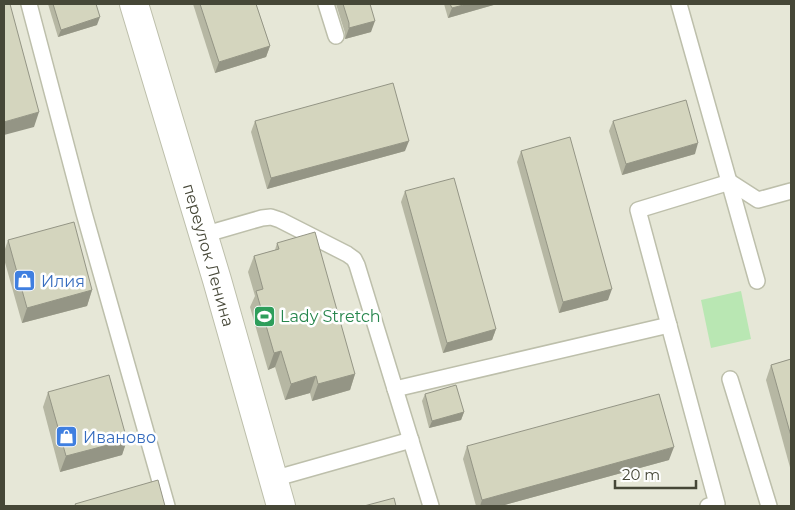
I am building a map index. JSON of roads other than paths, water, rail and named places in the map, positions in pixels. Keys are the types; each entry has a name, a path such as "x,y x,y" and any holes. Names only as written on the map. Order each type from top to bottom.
{"street":[{"name":"переулок Ленина","path":"134,4 204,235 281,506"}],"lane":[{"path":"29,4 89,231 167,506"},
{"path":"326,4 336,36"},
{"path":"679,4 757,281"},
{"path":"708,506 717,504 638,210 730,182 758,200 791,191"},
{"path":"204,235 271,217 354,259 431,506"},
{"path":"395,389 669,325"},
{"path":"730,379 769,506"},
{"path":"273,479 411,440"}],"place":[{"name":"Илия","path":"25,281"},
{"name":"Lady Stretch","path":"264,316"},
{"name":"Иваново","path":"67,437"}]}
